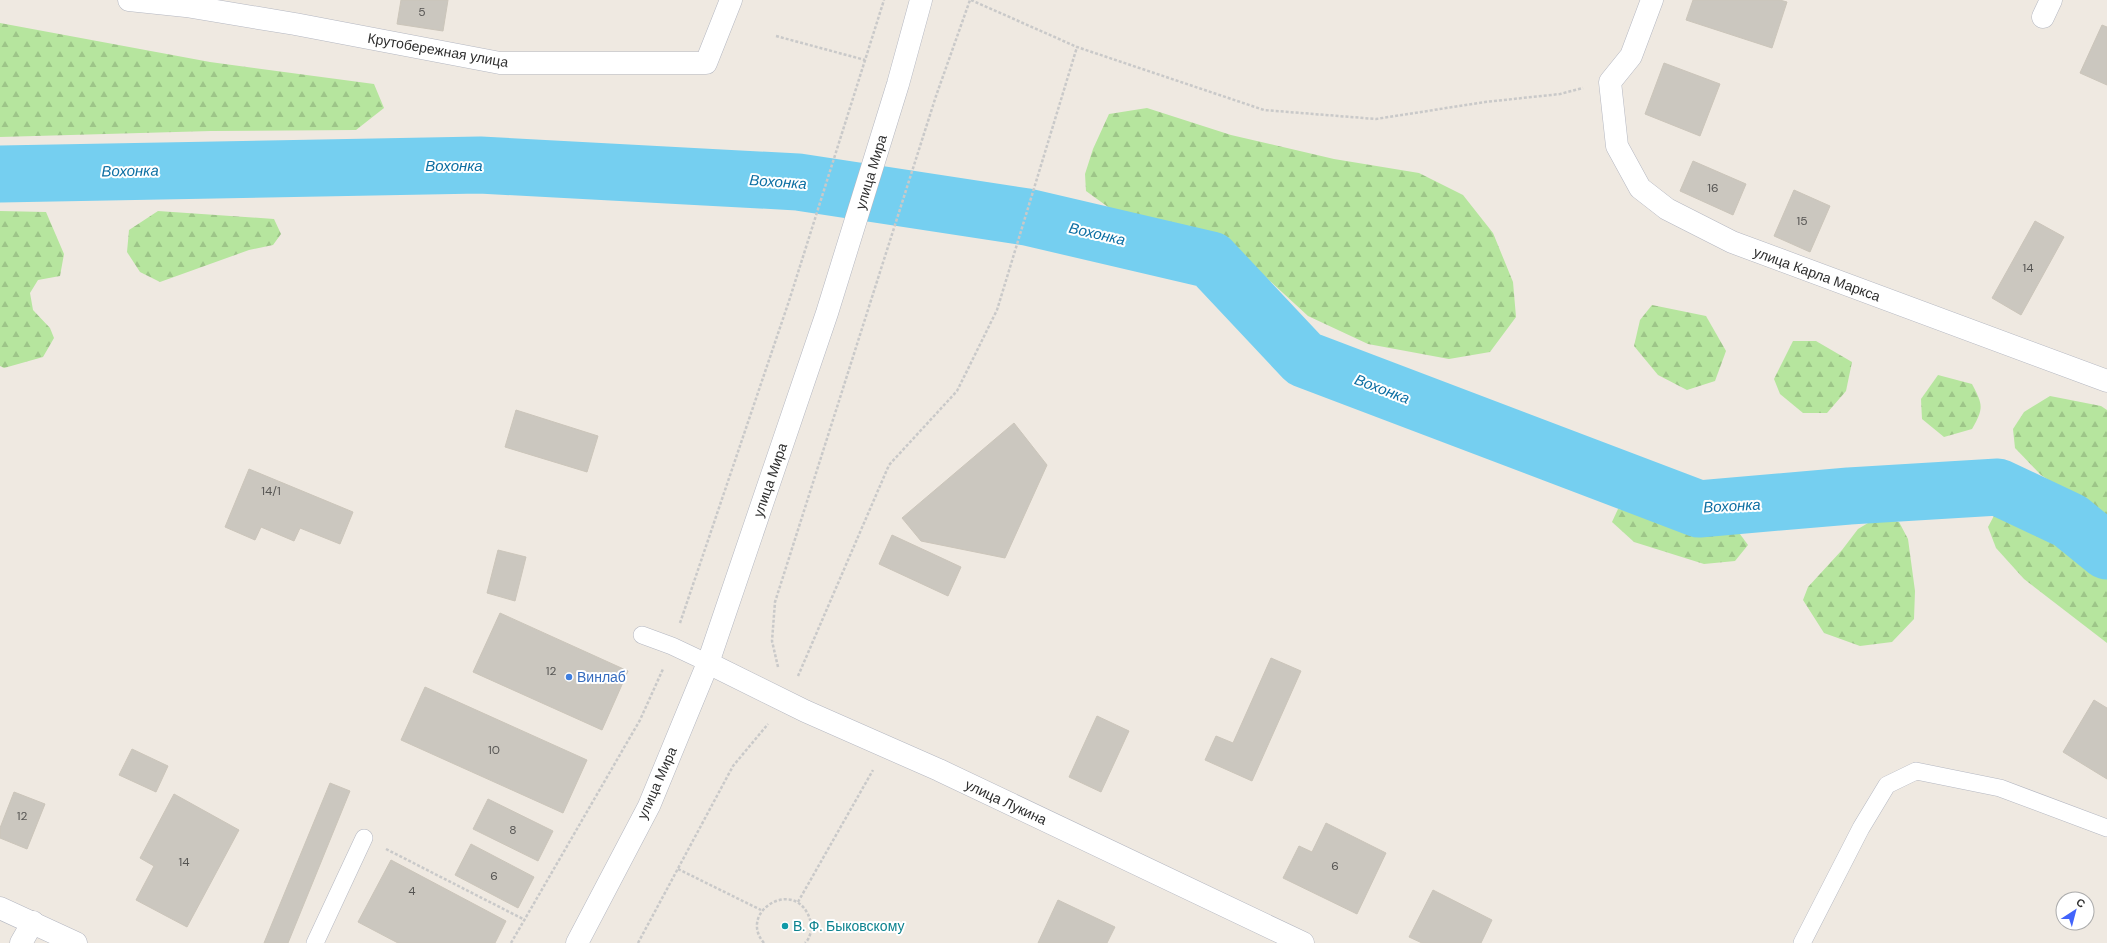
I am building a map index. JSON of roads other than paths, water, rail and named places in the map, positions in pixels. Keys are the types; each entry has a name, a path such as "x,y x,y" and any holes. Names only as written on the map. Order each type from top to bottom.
{"street":[{"name":"Крутобережная улица","path":"129,0 186,6 295,24 500,63 706,63 731,0"},
{"name":"улица Мира","path":"577,943 649,806 708,663 827,313 898,84 921,0"},
{"name":"улица Карла Маркса","path":"1652,0 1631,56 1610,82 1616,146 1640,188 1667,209 1732,242 2107,381"},
{"name":"улица Лукина","path":"708,663 787,702 886,748 939,770 1303,943"},
{"path":"0,908 76,943"},
{"path":"21,943 33,922"}],"lane":[{"path":"642,635 672,646 708,663"},
{"path":"1802,943 1860,828 1887,785 1916,771 2000,788 2107,828"},
{"path":"315,943 364,838"}],"waterway":[{"name":"Вохонка","path":"0,174 480,165 798,182 1027,217 1211,260 1304,359 1699,509 1849,496 1998,487 2070,521 2107,551"}],"place":[{"name":"Винлаб","path":"569,677"},
{"name":"В. Ф. Быковскому","path":"785,926"}]}
